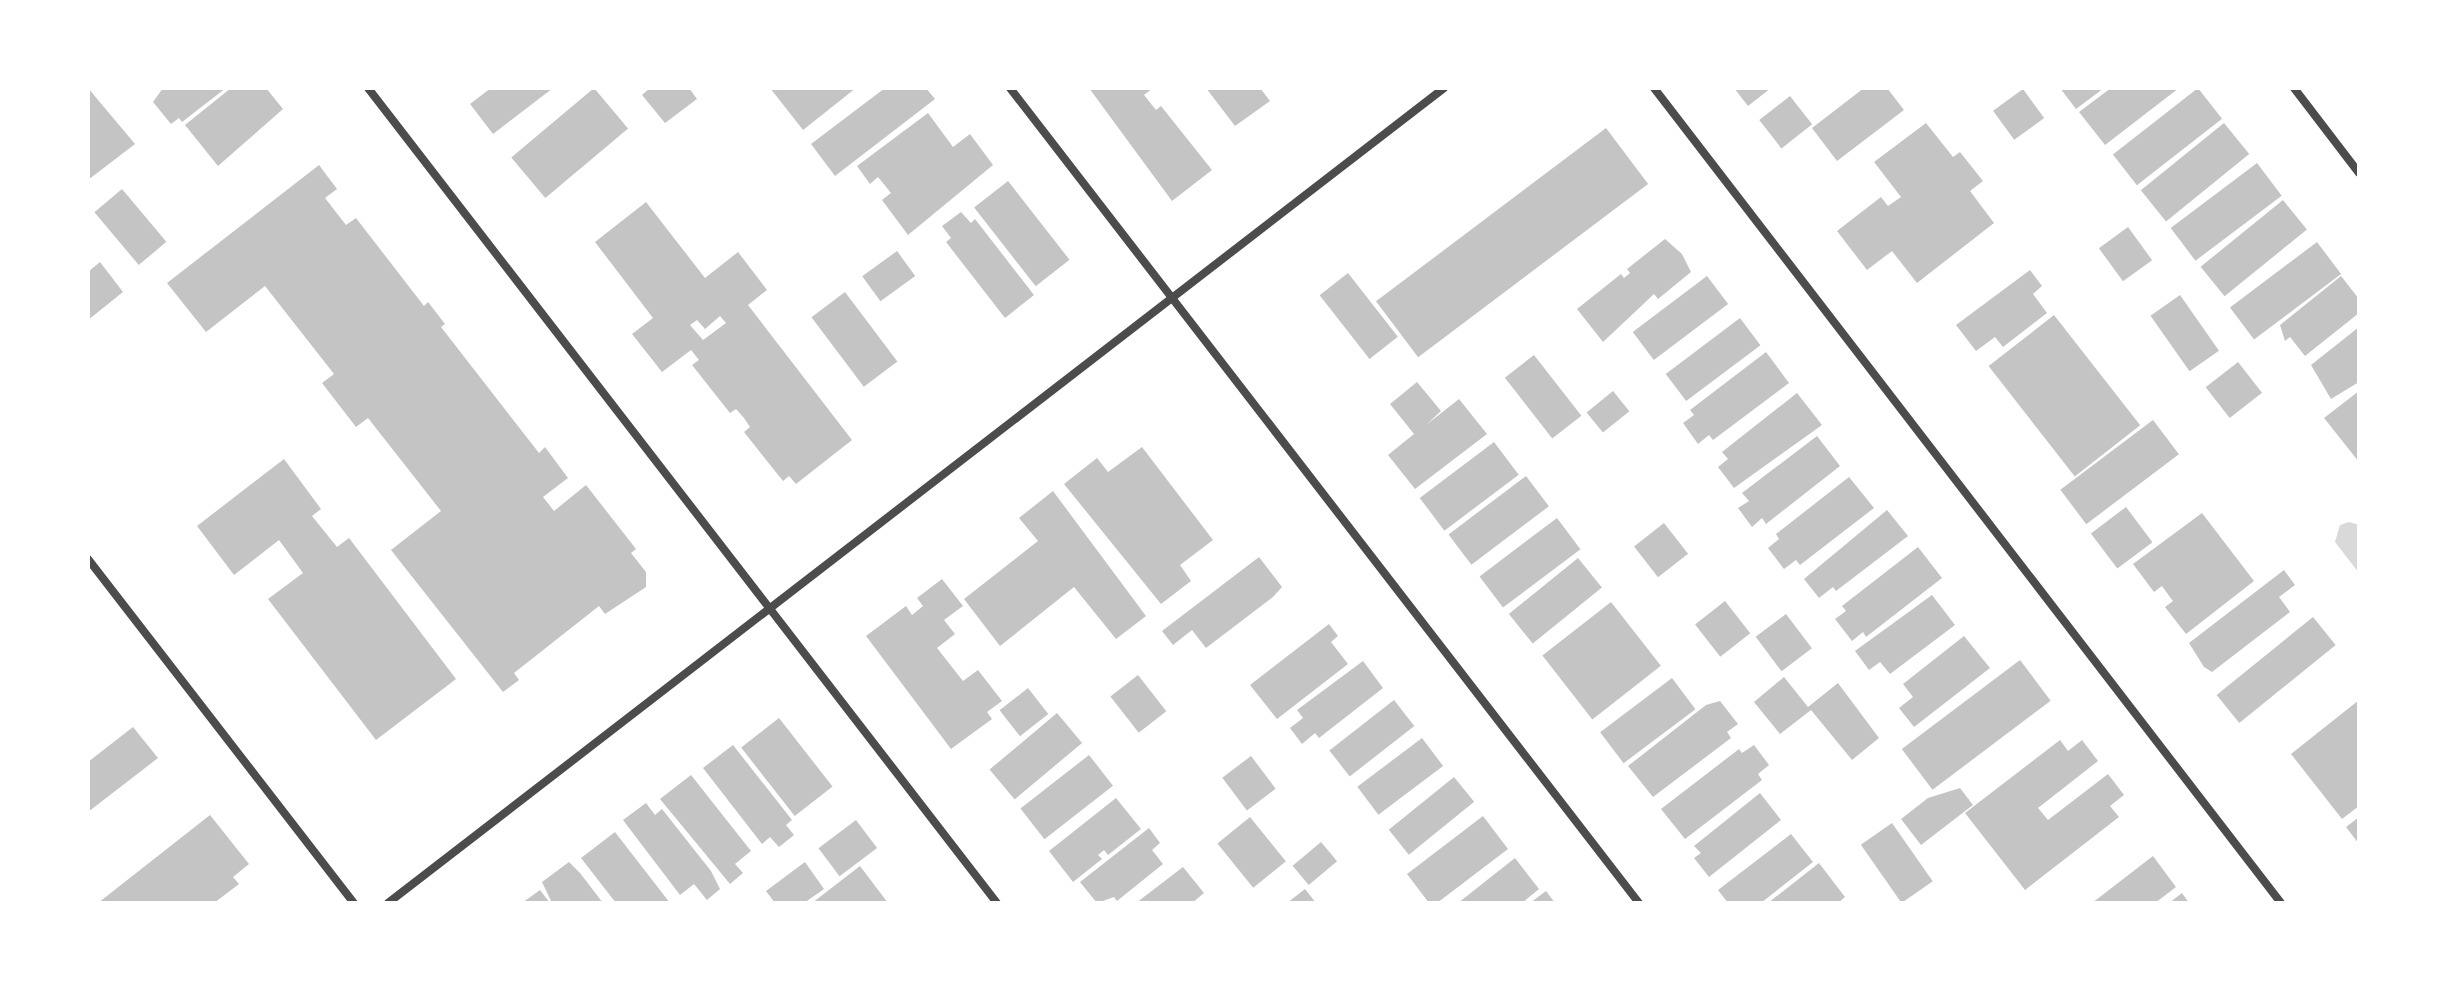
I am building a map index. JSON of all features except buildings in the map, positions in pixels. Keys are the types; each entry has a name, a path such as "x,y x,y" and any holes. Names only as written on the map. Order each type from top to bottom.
{"street":[{"path":"368,88 997,903"},
{"path":"1010,88 1639,903"},
{"path":"388,903 1444,88"},
{"path":"1654,88 2281,903"},
{"path":"2294,88 2359,173"},
{"path":"88,559 354,903"}],"shaded area":[{"path":"2349,522 2359,525 2359,573 2335,542 2340,525"}]}
